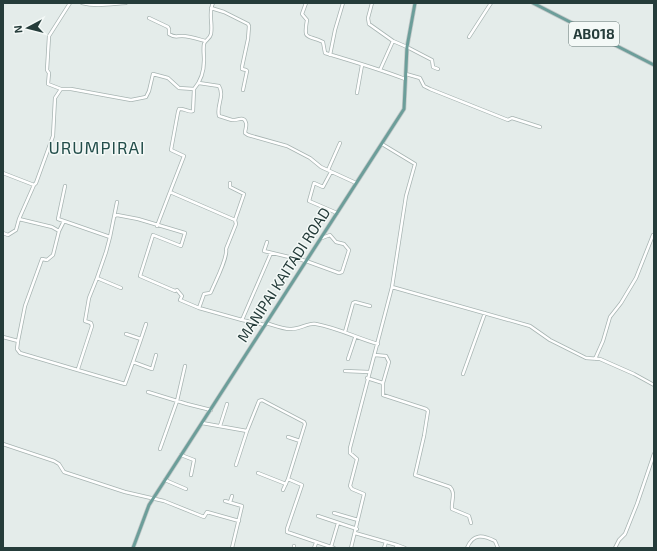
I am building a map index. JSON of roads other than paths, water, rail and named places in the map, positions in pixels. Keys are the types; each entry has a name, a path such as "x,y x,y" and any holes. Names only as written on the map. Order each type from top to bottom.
{"main road":[{"name":"MANIPAI KAITADI ROAD","path":"134,548 149,505 404,109 407,47 415,3"},
{"name":"AB018","path":"533,3 541,5 654,65"}],"street":[{"path":"70,3 49,36 48,84 61,88 136,100 146,97 149,91 152,75 155,74 168,78 179,88 194,89"},
{"path":"82,3 87,5 126,3"},
{"path":"157,226 184,156 171,150 178,112 179,109 183,108 193,111 194,89 199,83 203,67 203,48 205,41 211,34 210,11 213,3"},
{"path":"306,3 302,14 307,20 306,35 323,42 324,52 406,79"},
{"path":"330,55 335,30 343,3"},
{"path":"372,3 368,18 369,24 393,41 432,60 433,67 438,69"},
{"path":"469,37 491,3"},
{"path":"211,8 224,12 248,24 249,26 248,39 242,67 242,69 246,70 247,72 243,90"},
{"path":"150,18 168,27 169,34 173,37 181,36 205,41"},
{"path":"380,70 393,41"},
{"path":"357,93 362,65"},
{"path":"406,74 420,78 424,86 430,89 490,114 508,120 512,118 540,127"},
{"path":"199,83 219,86 221,100 218,111 219,116 232,120 239,118 243,119 247,124 245,133 248,135 287,146 302,153 321,167 357,183"},
{"path":"3,233 8,235 16,230 38,177 53,136 55,98 61,88"},
{"path":"328,170 340,143"},
{"path":"351,548 357,529 364,494 352,489 350,486 357,459 349,451 392,287 406,196 415,164 382,144"},
{"path":"331,172 323,187 314,183 309,201 338,213"},
{"path":"3,173 34,185"},
{"path":"199,308 204,294 212,292 222,267 227,252 226,249 236,224 235,220 244,194 230,187 230,183"},
{"path":"65,186 58,219 110,236"},
{"path":"170,192 235,220"},
{"path":"78,369 92,326 90,323 85,321 86,310 106,252 117,202"},
{"path":"115,216 138,219 157,226 185,233 181,246 153,234 140,276 175,291 177,290 182,296 180,300 199,308 242,320 290,330 315,323 345,332 355,338 378,344"},
{"path":"20,219 52,227 60,231"},
{"path":"64,221 53,255 47,260 42,259 25,306 17,349 20,353 125,384 146,324"},
{"path":"267,242 264,251 306,261 339,273 342,272 349,254 348,247 336,242 330,235 322,238"},
{"path":"595,359 603,341 610,317 621,303 636,278 652,235"},
{"path":"242,320 271,253"},
{"path":"97,278 121,288"},
{"path":"392,287 530,326 557,344 586,358 595,359 616,366 654,385"},
{"path":"345,332 353,303 355,302 370,306"},
{"path":"463,374 485,314"},
{"path":"126,334 141,339"},
{"path":"3,337 18,341"},
{"path":"348,359 355,338"},
{"path":"375,354 386,356 389,362 383,383 382,393 385,396 426,409 428,412 424,436 414,474 415,476 453,488 452,509 469,516 471,522"},
{"path":"133,362 152,369 156,355"},
{"path":"160,449 177,401 185,366"},
{"path":"345,371 369,372"},
{"path":"368,378 383,383"},
{"path":"148,392 211,410"},
{"path":"236,464 259,401 262,400 304,422 305,424 300,441 283,490"},
{"path":"220,426 227,404"},
{"path":"202,423 247,431"},
{"path":"288,437 300,441"},
{"path":"3,444 54,461 59,464 64,472 124,492 164,501 204,517 207,512 238,521"},
{"path":"615,548 619,540 625,534 654,454"},
{"path":"181,456 194,460 191,475"},
{"path":"258,473 286,484"},
{"path":"288,479 302,485 287,528 287,532 332,548 338,523"},
{"path":"165,480 186,489"},
{"path":"230,502 232,496"},
{"path":"225,501 242,506 232,548"},
{"path":"334,513 358,520"},
{"path":"318,516 357,529"},
{"path":"356,533 397,547 406,548"},
{"path":"467,548 469,543 475,538 481,536 495,541 498,548"},
{"path":"384,548 386,542"},
{"path":"314,548 316,543"}],"district":[{"name":"URUMPIRAI","path":"97,148"}]}
